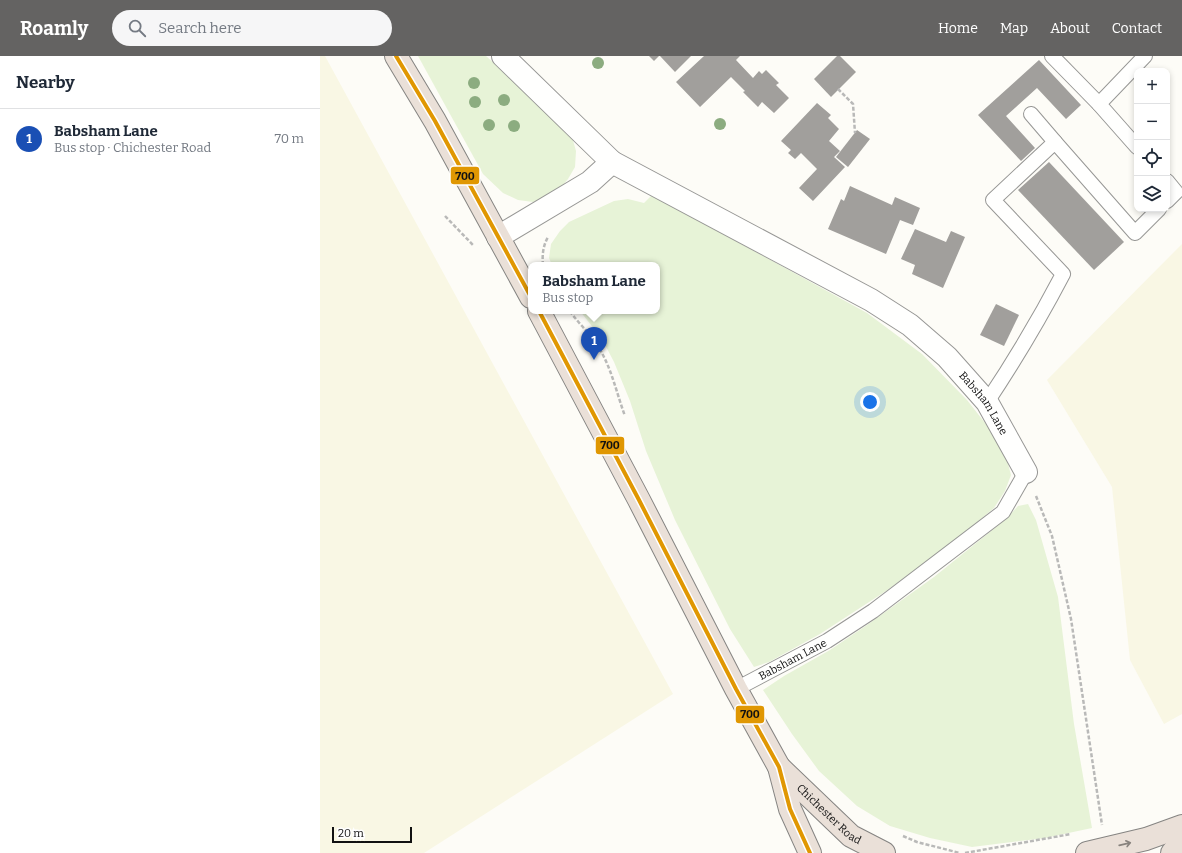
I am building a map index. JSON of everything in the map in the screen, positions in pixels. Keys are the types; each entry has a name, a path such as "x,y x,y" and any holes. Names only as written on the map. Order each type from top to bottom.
{"highway":[{"path":"396,56 435,121 528,292"},
{"name":"Chichester Road","path":"541,314 639,500 736,689 779,767 790,809 810,853"},
{"name":"Chichester Road","path":"779,767 851,836 884,853"},
{"path":"1097,851 1146,839 1182,826"},
{"path":"1172,853 1182,841"}],"street":[{"name":"Babsham Lane","path":"503,56 612,162 871,300 910,325 942,353 987,402 1026,472"},
{"path":"498,237 590,182 612,162"}],"lane":[{"path":"1052,56 1100,104 1134,144"},
{"path":"1100,104 1145,56"},
{"path":"1031,114 1135,232 1156,212"},
{"path":"987,402 1016,358 1047,306 1063,274 993,200 1055,142"},
{"path":"1170,185 1176,192 1170,198"},
{"name":"Babsham Lane","path":"736,689 827,641 874,612 1003,512 1026,472"}],"path":[{"path":"838,90 853,104 855,134"},
{"path":"572,314 595,342 611,373 627,422"},
{"path":"1026,472 1052,536 1071,619 1102,829 1097,851"},
{"path":"897,834 917,842 960,853"},
{"path":"965,853 1072,834"}],"shaded area":[{"path":"320,56 325,56 673,694 424,853 320,853"},
{"path":"1182,244 1182,714 1164,724 1130,660 1112,487 1047,380"}],"green space":[{"path":"418,56 486,56 535,100 572,137 576,151 575,167 568,179 558,191 548,198 533,202 518,200 503,193 483,174"},
{"path":"652,195 867,313 922,354 967,400 989,428 1007,460 1011,475 1005,491 994,508 951,544 886,591 820,634 769,662 754,667 730,629 675,520 646,451 630,401 614,362 602,339 582,314 660,314 660,262 551,262 549,258 551,244 560,231 569,222 614,201 628,199 644,203"},
{"path":"1028,504 1036,520 1058,597 1074,724 1092,828 1045,838 972,847 930,838 890,826 857,806 819,771 763,690 784,676 830,650 867,625 934,577 1006,519 1018,506"}],"building":[{"path":"649,56 659,56 654,61"},
{"path":"660,56 691,56 675,72"},
{"path":"704,56 740,56 736,60 753,78 759,71 762,74 766,70 779,83 776,85 789,98 774,113 762,102 758,107 731,77 700,107 676,82"},
{"path":"837,56 840,56 856,72 831,97 814,79"},
{"path":"1039,60 1081,105 1066,119 1037,88 1006,116 1035,148 1021,161 978,115"},
{"path":"817,103 831,115 828,118 839,129 829,141 840,151 834,157 845,167 813,201 799,188 817,169 801,153 795,159 788,153 791,150 781,141"},
{"path":"857,130 870,139 848,167 836,157"},
{"path":"1049,162 1124,242 1094,270 1018,190"},
{"path":"850,186 892,205 895,197 920,208 913,225 900,220 886,254 828,229 841,199 844,201"},
{"path":"915,229 946,242 951,231 965,237 943,288 912,274 915,265 901,259"},
{"path":"996,304 1019,315 1004,346 980,335"}],"transit line":[{"name":"700","path":"396,56 435,121 528,292"},
{"name":"700","path":"541,314 639,500 736,689 779,767 790,809 810,853"}],"place":[{"name":"Babsham Lane","path":"594,360"}]}
